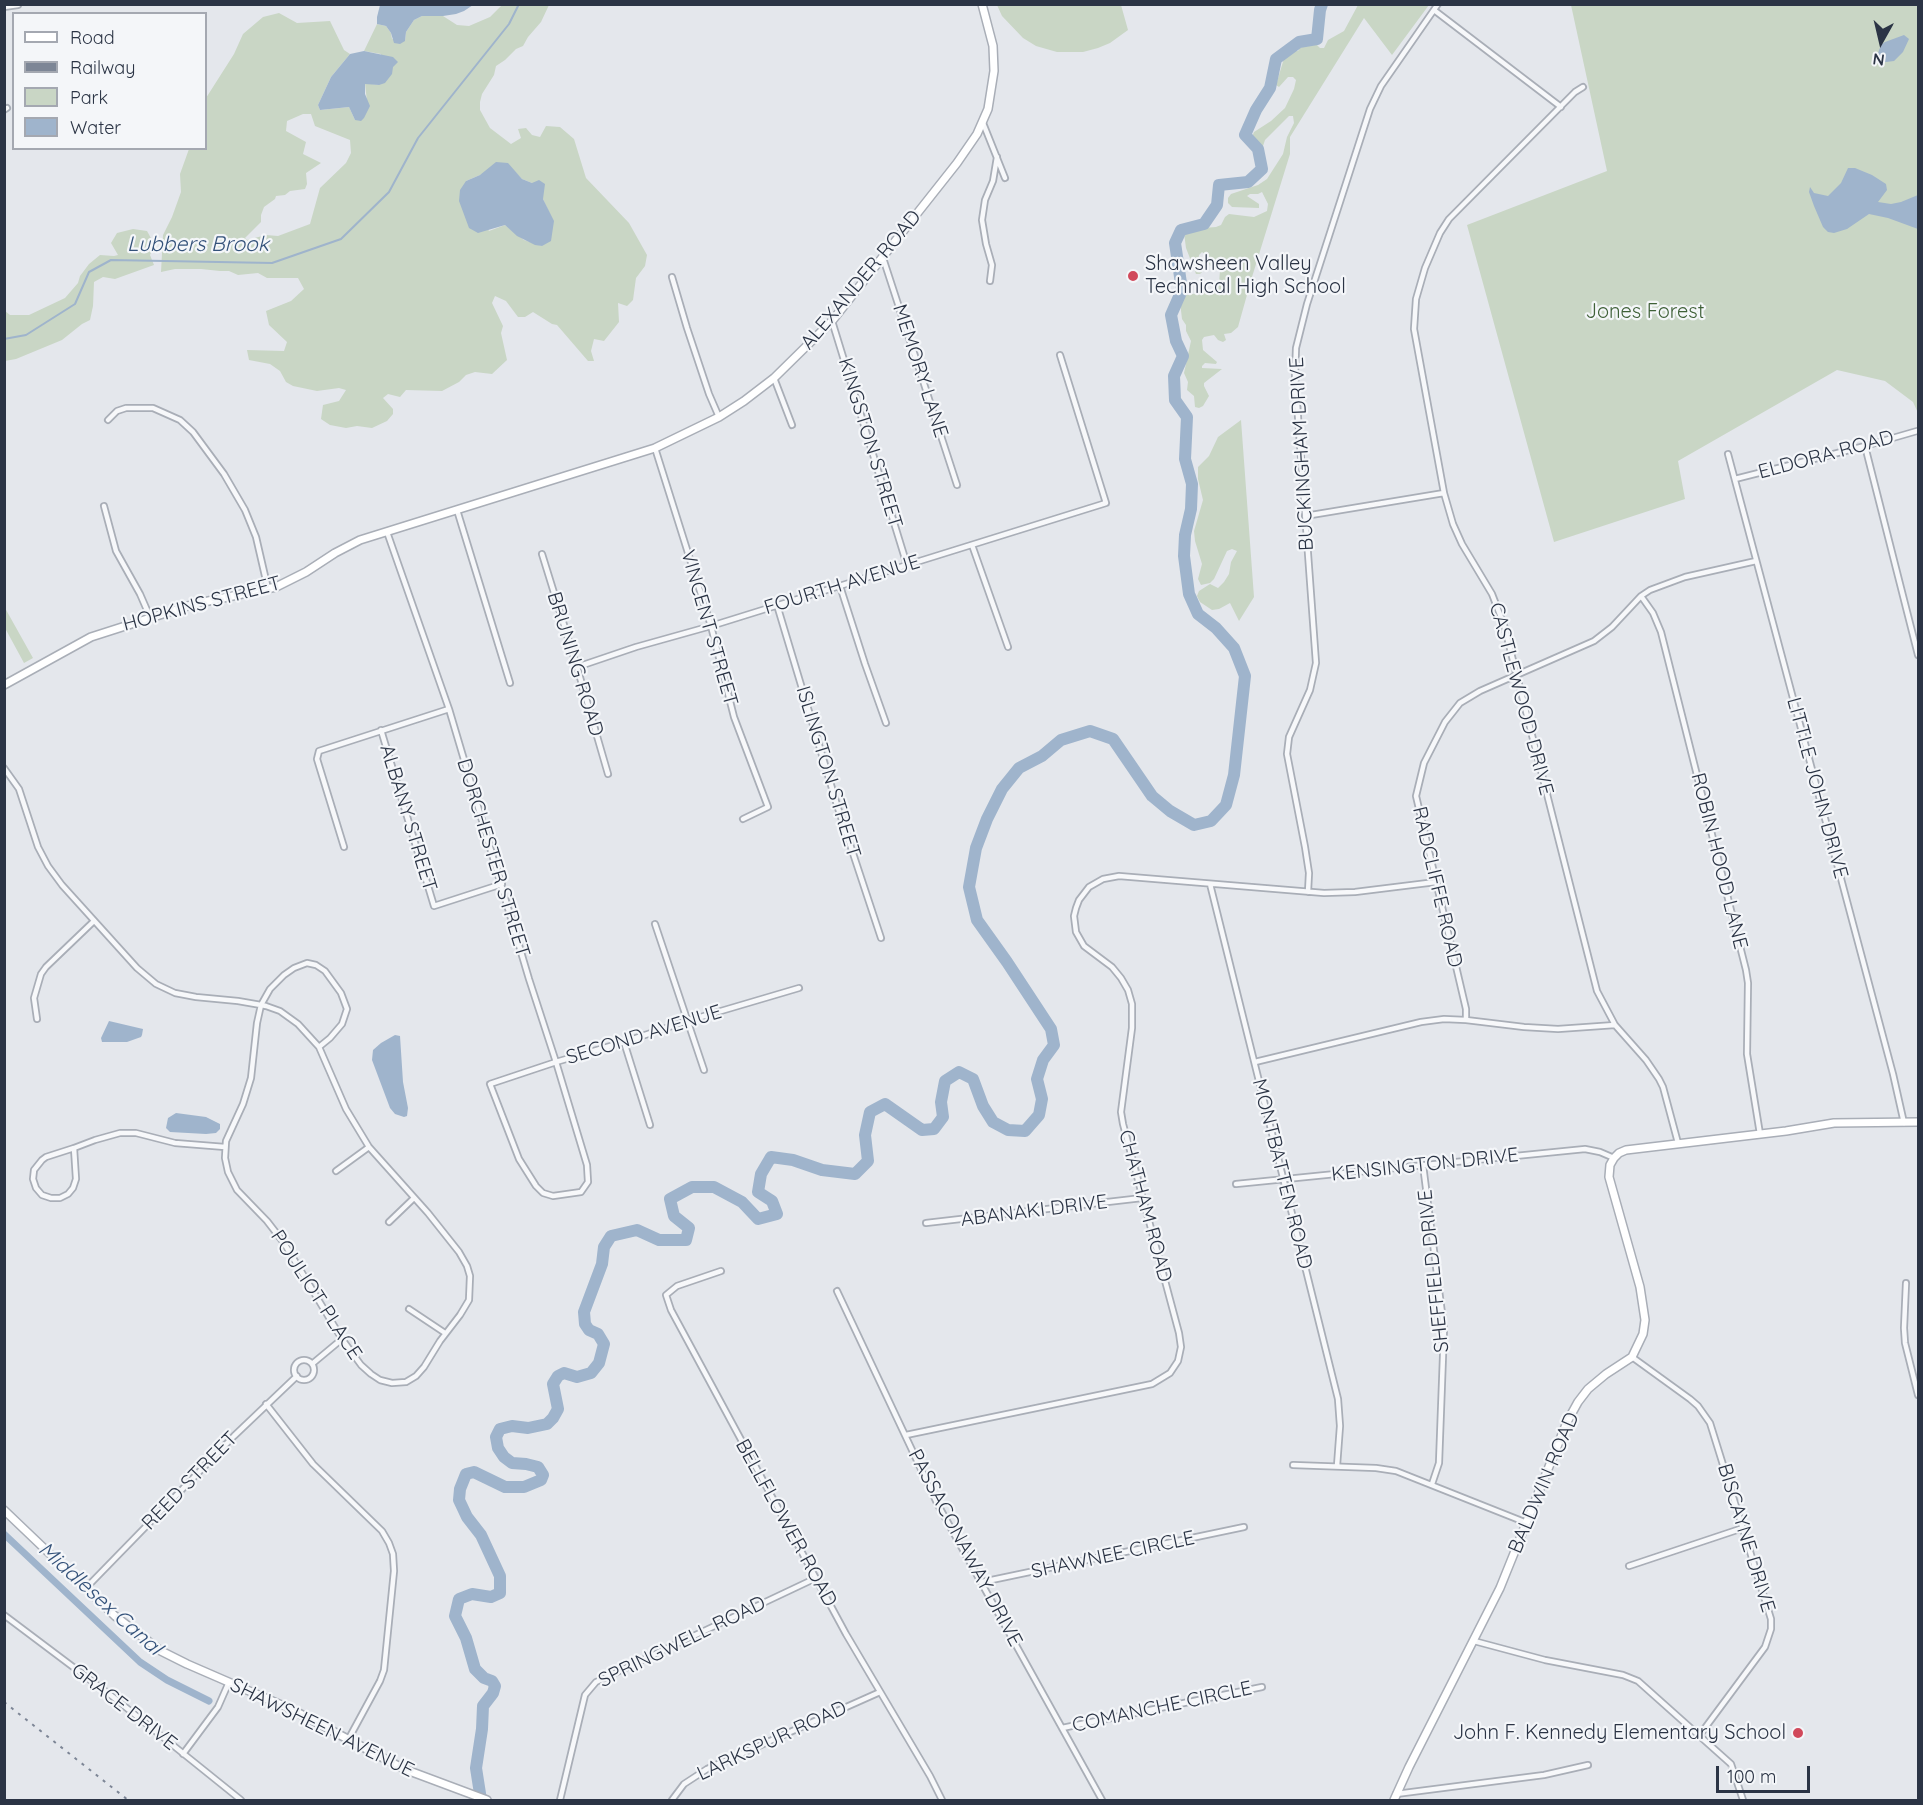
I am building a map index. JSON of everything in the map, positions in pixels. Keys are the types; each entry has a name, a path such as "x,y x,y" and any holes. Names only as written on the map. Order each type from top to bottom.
{"street":[{"name":"ALEXANDER ROAD","path":"366,538 655,448 719,417 774,378 832,321 963,156 983,123 994,83 994,58 982,4"},
{"path":"4,7 18,5"},
{"path":"1436,7 1561,107"},
{"name":"BUCKINGHAM DRIVE","path":"1308,892 1309,873 1287,754 1289,736 1310,690 1316,663 1295,370 1296,348 1370,109 1381,86 1436,7"},
{"name":"CASTLEWOOD DRIVE","path":"1583,87 1449,219 1432,249 1419,287 1414,309 1414,329 1444,493 1453,524 1498,607 1518,674 1597,991 1614,1025 1646,1060 1664,1087 1678,1143"},
{"path":"983,123 1005,178"},
{"path":"990,280 992,265 982,220 997,157"},
{"name":"MEMORY LANE","path":"883,258 957,485"},
{"path":"672,277 719,417"},
{"name":"KINGSTON STREET","path":"832,321 908,565"},
{"name":"FOURTH AVENUE","path":"577,667 1106,503 1060,355"},
{"path":"774,378 792,425"},
{"path":"108,420 117,411 126,408 153,408 180,420 193,432 224,474 245,510 256,537 268,589"},
{"name":"ELDORA ROAD","path":"1735,479 1917,431"},
{"path":"1865,446 1918,655"},
{"name":"VINCENT STREET","path":"655,448 711,626 734,717 768,807 743,819"},
{"name":"LITTLE JOHN DRIVE","path":"1728,454 1887,1051 1904,1123"},
{"path":"1305,516 1444,493"},
{"path":"104,506 116,551 150,617"},
{"path":"457,510 510,683"},
{"name":"DORCHESTER STREET","path":"387,531 449,709 587,1166 589,1178 586,1187 581,1192 553,1196 545,1194"},
{"name":"HOPKINS STREET","path":"4,685 91,637 205,601 268,589 298,576 335,553 366,538"},
{"path":"972,545 1008,647"},
{"name":"BRUNING ROAD","path":"542,554 608,774"},
{"name":"RADCLIFFE ROAD","path":"1466,1020 1466,1009 1416,796 1424,763 1444,722 1460,703 1480,691 1594,641 1650,590 1670,582 1756,561"},
{"path":"840,586 864,664 886,723"},
{"name":"ROBIN HOOD LANE","path":"1641,596 1661,632 1746,970 1748,983 1747,1054 1760,1134"},
{"name":"ISLINGTON STREET","path":"777,604 837,805 882,938"},
{"path":"344,847 317,759 318,753 322,749 449,709"},
{"name":"ALBANY STREET","path":"381,730 434,906 502,884"},
{"name":"POULIOT PLACE","path":"4,768 14,779 21,793 44,861 62,885 137,968 162,988 187,996 261,1005 280,1011 304,1030 319,1047 342,1101 369,1147 433,1219 459,1251 467,1266 470,1276 468,1302 420,1372 411,1379 397,1383 380,1380 370,1374 342,1339 284,1243 234,1185 227,1168 225,1147"},
{"name":"CHATHAM ROAD","path":"906,1434 1159,1382 1170,1373 1180,1354 1181,1340 1121,1112 1132,1028 1130,996 1117,972 1090,952 1079,939 1074,924 1079,900 1089,887 1095,882 1111,877 1308,892 1355,892 1436,882"},
{"name":"MONTBATTEN ROAD","path":"1210,884 1338,1399 1340,1426 1337,1466"},
{"path":"37,1019 34,998 42,971 94,921"},
{"path":"655,924 704,1070"},
{"path":"74,1148 76,1174 74,1188 60,1198 42,1195 34,1184 33,1175 36,1166 46,1158 74,1148 126,1132 168,1142 225,1147 251,1078 261,1005 273,985 294,968 307,963 320,967 341,993 347,1009 342,1024 319,1047"},
{"name":"SECOND AVENUE","path":"545,1194 534,1183 519,1160 490,1084 799,988"},
{"path":"1255,1062 1422,1022 1444,1019 1558,1029 1614,1025"},
{"path":"624,1042 650,1125"},
{"path":"1632,1357 1643,1334 1644,1313 1637,1273 1611,1185 1609,1168 1619,1153 1626,1150 1843,1122 1918,1122"},
{"path":"336,1171 369,1147"},
{"name":"KENSINGTON DRIVE","path":"1236,1184 1585,1149 1614,1158"},
{"name":"SHEFFIELD DRIVE","path":"1423,1165 1444,1329 1438,1463 1432,1484"},
{"path":"389,1222 414,1198"},
{"name":"ABANAKI DRIVE","path":"926,1223 1142,1198"},
{"name":"BELLFLOWER ROAD","path":"721,1271 677,1286 666,1295 671,1310 816,1578 942,1800"},
{"path":"1906,1283 1905,1343 1918,1395"},
{"name":"PASSACONAWAY DRIVE","path":"837,1291 937,1503 1102,1800"},
{"path":"409,1309 445,1333"},
{"name":"REED STREET","path":"312,1364 342,1339"},
{"name":"BALDWIN ROAD","path":"1395,1797 1504,1578 1561,1435 1578,1402 1593,1384 1632,1357"},
{"name":"BISCAYNE DRIVE","path":"1632,1357 1690,1399 1704,1414 1714,1433 1768,1607 1771,1629 1765,1647 1699,1736"},
{"name":"REED STREET","path":"305,1360 312,1364 314,1371 310,1378 303,1380 297,1376 295,1369 298,1363 305,1360"},
{"name":"REED STREET","path":"86,1588 266,1404 297,1376"},
{"path":"266,1404 313,1464 382,1532 393,1554 394,1574 384,1670 348,1740"},
{"path":"1293,1465 1396,1471 1527,1523"},
{"name":"SHAWSHEEN AVENUE","path":"4,1510 115,1616 160,1651 293,1710 404,1769 483,1799"},
{"name":"SHAWNEE CIRCLE","path":"982,1582 1244,1527"},
{"path":"1629,1566 1743,1528"},
{"name":"SPRINGWELL ROAD","path":"560,1800 585,1695 596,1682 816,1578"},
{"name":"GRACE DRIVE","path":"4,1615 103,1689 241,1800"},
{"path":"1474,1641 1538,1658 1632,1678 1648,1689 1732,1765 1743,1800"},
{"path":"183,1754 218,1707 230,1682"},
{"name":"COMANCHE CIRCLE","path":"1062,1728 1262,1687"},
{"name":"LARKSPUR ROAD","path":"672,1800 684,1784 708,1769 880,1692"},
{"path":"1395,1797 1544,1775 1588,1766"}],"green space":[{"path":"503,4 549,5 541,22 523,46 496,66 494,75 482,94 480,110 490,128 511,144 521,138 518,129 526,128 532,135 540,137 546,126 560,127 574,139 586,178 629,223 647,255 645,266 636,278 633,300 627,306 618,303 619,322 604,341 594,339 591,351 594,361 588,361 557,325 533,312 525,317 518,317 506,301 495,296 492,303 503,326 501,333 507,360 492,374 475,372 466,375 459,382 442,391 406,390 400,397 388,394 383,398 393,409 393,414 387,421 372,428 357,426 346,428 330,425 321,419 323,405 339,401 346,390 339,388 317,391 293,386 286,382 280,371 270,364 249,360 247,350 284,351 287,342 269,325 266,311 291,301 304,289 298,278 267,278 258,273 238,275 229,271 201,269 175,269 161,272 163,235 181,192 180,174 189,150 207,150 207,96 234,54 243,34 263,17 279,13 297,23 330,21 344,50 350,54 331,77 318,105 320,110 349,107 355,120 367,102 365,83 379,85 381,54 364,51 377,24 386,26 392,39 405,41 406,32 414,20 422,16 443,16 457,25 469,26 490,17","holes":["303,114 311,114 315,126 350,140 351,153 346,163 320,188 310,224 278,236 266,235 247,240 245,238 261,222 264,207 276,196 305,189 306,173 321,163 303,154 306,142 286,131 287,121","512,169 522,179 532,183 543,199 553,221 542,246 524,240 505,225 489,231 466,181 480,175"]},
{"path":"997,5 1121,5 1128,30 1110,43 1098,48 1083,52 1057,52 1036,46 1023,38 1002,16"},
{"path":"1358,5 1429,5 1392,55 1364,18 1290,137 1290,154 1238,327 1231,333 1224,334 1226,340 1223,342 1214,335 1204,337 1202,340 1203,350 1217,362 1216,364 1205,363 1202,368 1222,369 1204,383 1209,396 1203,406 1195,407 1194,396 1187,390 1188,382 1184,373 1191,341 1182,319 1180,302 1186,295 1216,289 1219,284 1220,270 1216,265 1210,266 1206,255 1202,252 1199,259 1202,272 1196,274 1186,248 1184,233 1190,229 1221,225 1229,214 1254,217 1267,211 1268,204 1262,192 1247,196 1259,204 1259,208 1232,207 1228,203 1228,198 1231,194 1258,185 1267,179 1283,154 1287,137 1294,123 1293,116 1289,116 1265,140 1263,146 1253,142 1252,137 1254,132 1285,108 1294,89 1296,80 1293,77 1288,77 1279,87 1276,85 1285,55 1291,49 1298,51 1301,46 1315,43 1320,48 1324,48 1328,40 1344,31"},
{"name":"Jones Forest","path":"1571,5 1918,5 1918,413 1913,402 1885,381 1837,370 1678,461 1685,499 1554,542 1467,225 1607,171"},
{"path":"133,229 147,231 152,240 153,248 150,255 154,265 115,279 103,277 94,282 90,320 62,340 16,359 5,361 5,311 10,315 29,315 65,298 78,283 89,264 100,255 118,255 111,243 117,233"},
{"path":"1241,420 1254,597 1239,621 1230,603 1212,610 1200,602 1197,596 1199,591 1210,584 1218,588 1224,582 1237,551 1232,549 1227,551 1214,579 1210,583 1201,585 1198,579 1202,564 1194,531 1203,500 1198,467 1209,456 1218,437"},
{"path":"5,608 33,658 24,663 5,628"}],"water":[{"path":"380,4 473,5 456,14 422,16 414,20 406,32 405,41 400,44 394,43 386,26 377,24"},
{"path":"1904,35 1909,39 1903,52 1894,61 1880,61 1878,53 1881,45"},
{"path":"364,51 393,57 398,62 385,83 365,84 365,94 370,106 364,118 361,121 355,120 349,107 320,110 318,105 331,77 350,54"},
{"path":"496,162 508,163 522,179 532,183 539,180 545,184 543,199 554,221 551,241 542,246 535,245 517,236 505,225 478,233 469,228 459,201 460,190 466,181 480,175"},
{"path":"1848,168 1855,168 1872,175 1886,184 1887,190 1878,202 1891,204 1918,195 1918,229 1869,214 1847,229 1834,233 1828,232 1823,227 1814,206 1809,192 1810,187 1814,193 1828,196 1841,183"},
{"path":"109,1021 143,1029 142,1035 127,1042 102,1042 101,1038"},
{"path":"395,1035 400,1036 403,1082 408,1108 407,1116 404,1117 395,1114 390,1108 372,1060 373,1050"},
{"path":"176,1113 206,1117 220,1124 220,1129 216,1133 206,1134 170,1132 166,1128 168,1118"}],"waterway":[{"name":"Lubbers Brook","path":"4,339 26,335 75,304 89,272 111,260 272,263 341,239 389,192 418,138 509,24 519,4"},
{"path":"481,1800 476,1768 483,1706 493,1693 495,1686 492,1681 484,1678 475,1669 466,1638 455,1616 459,1599 472,1594 491,1597 500,1593 500,1576 481,1535 467,1517 459,1500 460,1489 466,1474 474,1472 505,1487 524,1487 541,1480 543,1475 538,1467 512,1463 504,1457 498,1448 496,1437 500,1429 512,1426 528,1428 547,1424 558,1409 553,1384 558,1376 564,1373 577,1377 591,1373 599,1363 604,1344 598,1334 589,1330 585,1324 584,1312 602,1264 604,1247 611,1236 637,1230 659,1240 686,1240 689,1228 674,1216 670,1199 692,1187 714,1187 742,1202 758,1219 777,1214 772,1201 758,1192 761,1174 771,1157 793,1160 822,1170 855,1174 868,1161 865,1135 870,1112 885,1104 922,1130 934,1129 943,1117 941,1102 945,1081 959,1072 973,1079 983,1106 993,1122 1008,1130 1025,1131 1039,1115 1042,1099 1037,1079 1043,1060 1054,1045 1051,1029 977,920 969,887 976,848 1002,789 1019,768 1042,756 1061,740 1090,731 1113,739 1152,796 1170,811 1194,825 1211,821 1226,805 1234,775 1245,676 1234,648 1216,628 1198,614 1189,594 1184,556 1192,484 1185,459 1187,417 1175,400 1174,376 1183,356 1176,341 1171,315 1182,290 1175,243 1181,230 1204,224 1217,205 1219,185 1248,182 1262,169 1258,149 1245,135 1256,110 1270,88 1276,59 1299,42 1317,39 1322,4"},
{"name":"Middlesex Canal","path":"4,1534 140,1662 167,1680 209,1701"}],"railway":[{"path":"4,1702 128,1800"}],"place":[{"name":"Shawsheen Valley Technical High School","path":"1133,276"},
{"name":"John F. Kennedy Elementary School","path":"1798,1733"}]}
